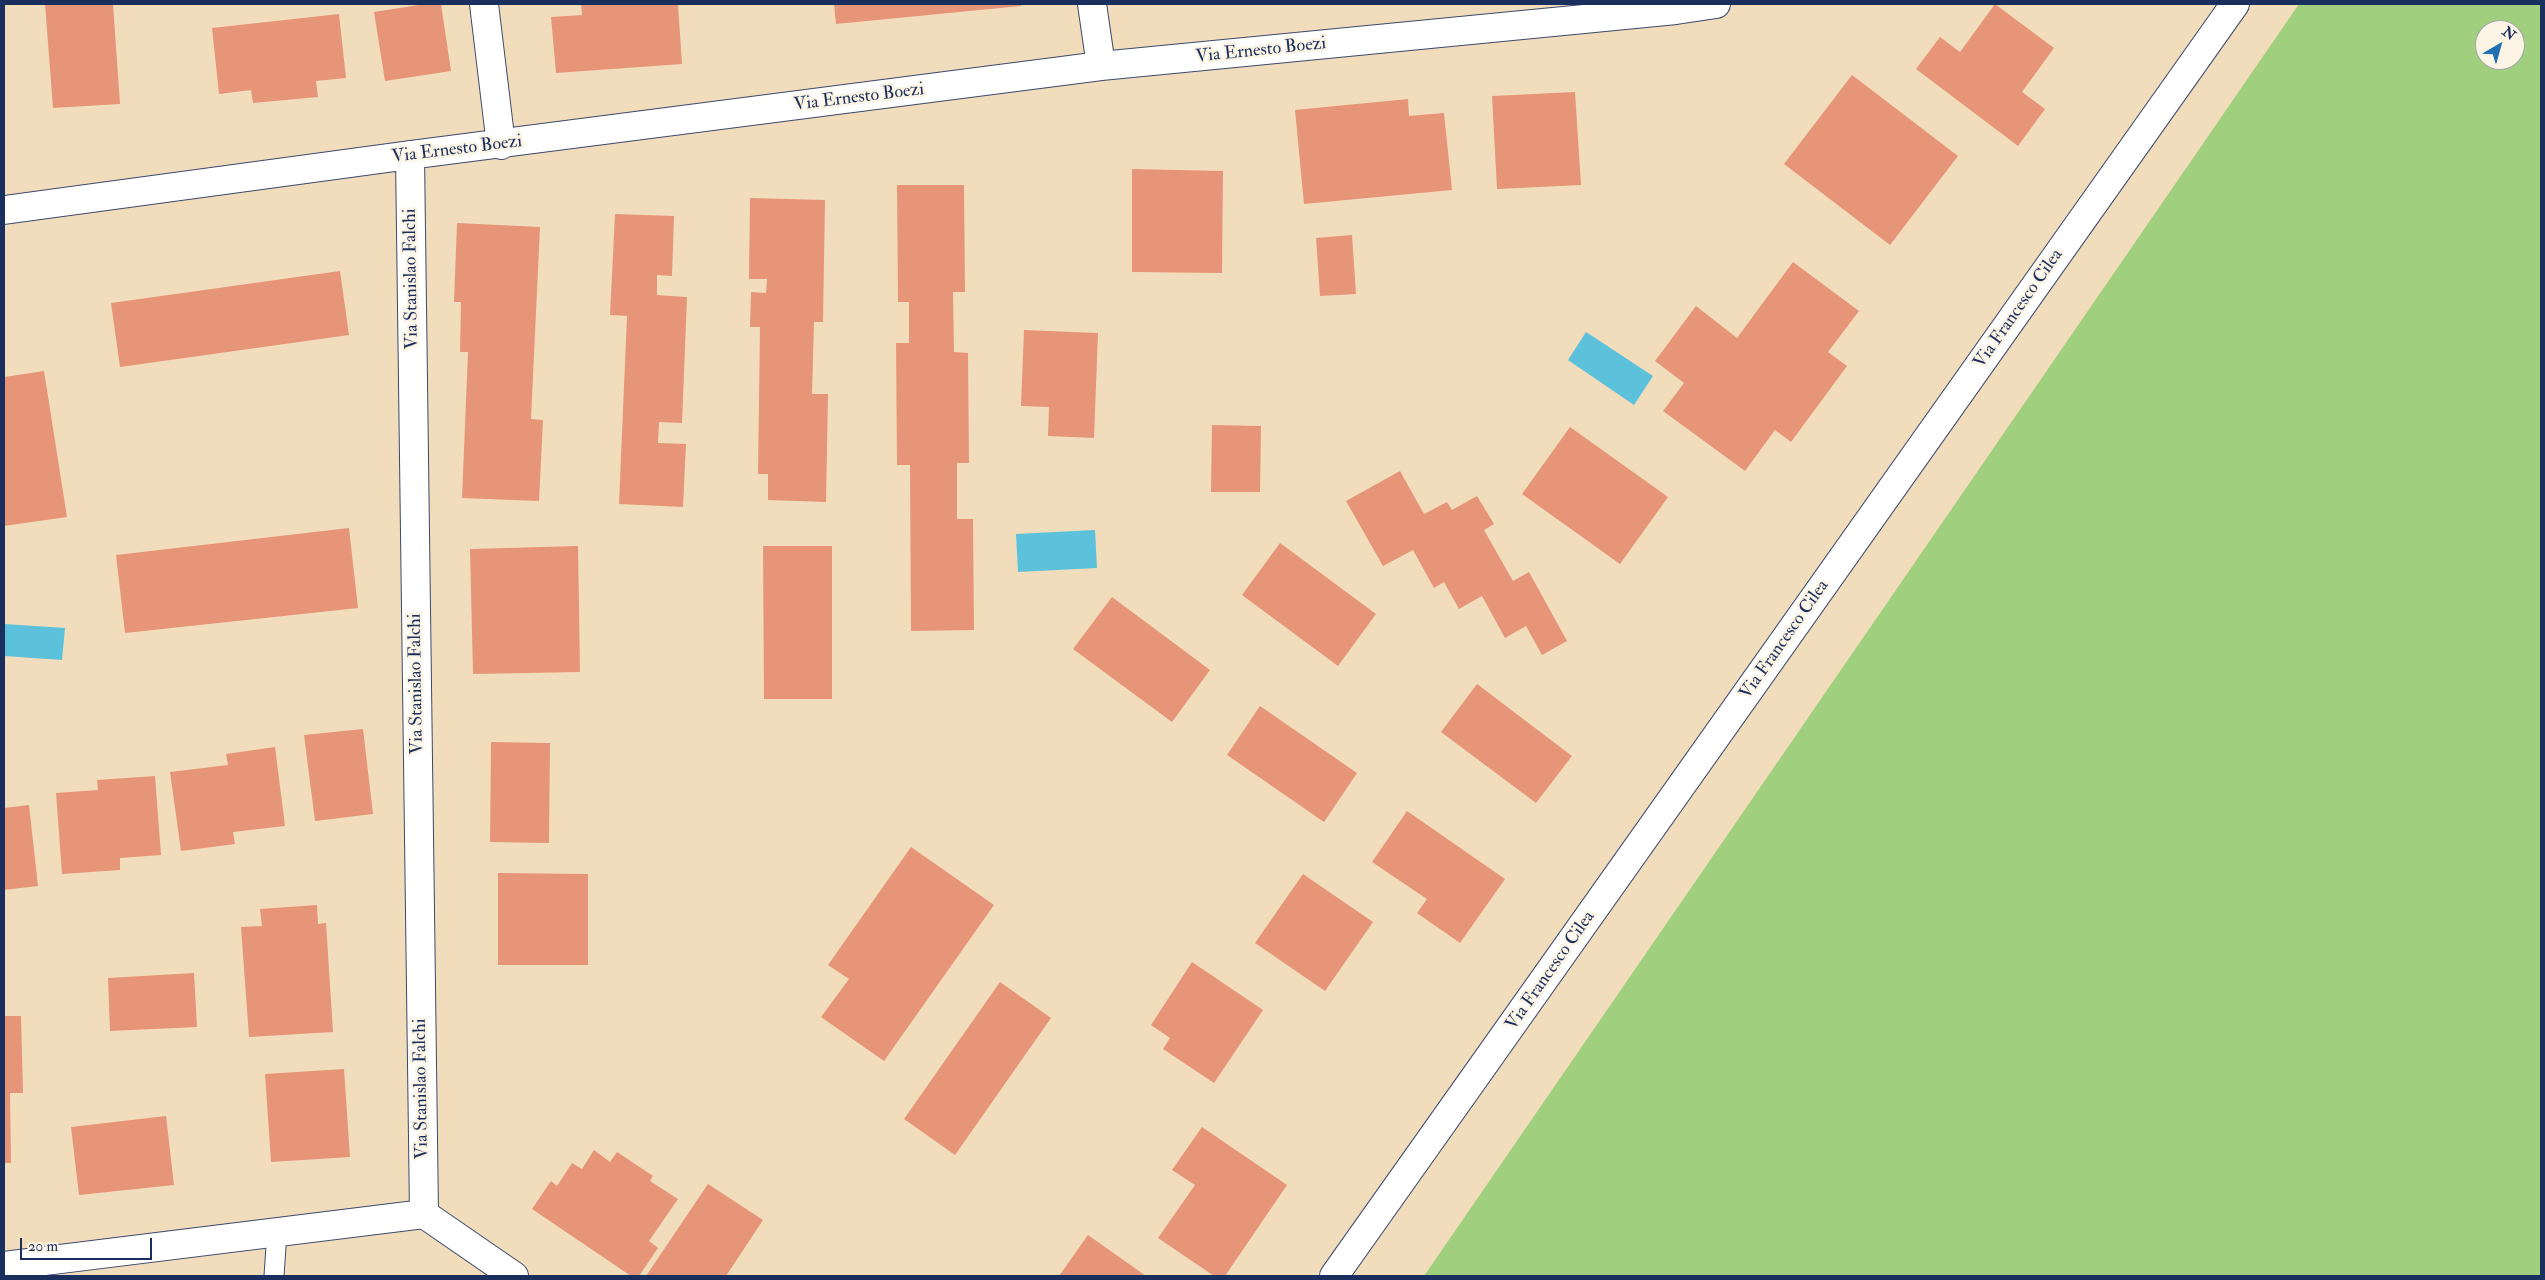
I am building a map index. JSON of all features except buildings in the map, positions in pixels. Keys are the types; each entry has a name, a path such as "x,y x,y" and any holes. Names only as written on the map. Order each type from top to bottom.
{"street":[{"path":"484,4 501,145"},
{"path":"1092,4 1101,66"},
{"name":"Via Ernesto Boezi","path":"4,210 410,155 501,145 1101,66 1716,4"},
{"name":"Via Francesco Cilea","path":"1334,1276 2235,4"},
{"name":"Via Stanislao Falchi","path":"410,155 424,1214"},
{"path":"4,1266 424,1214 514,1276"}],"lane":[{"path":"274,1276 277,1232"}],"green space":[{"path":"2299,4 2541,4 2541,1276 1424,1276"}],"water":[{"path":"1586,332 1653,376 1634,405 1568,360"},
{"path":"1095,530 1097,568 1018,572 1016,534"},
{"path":"4,624 65,628 62,660 4,656"}]}
